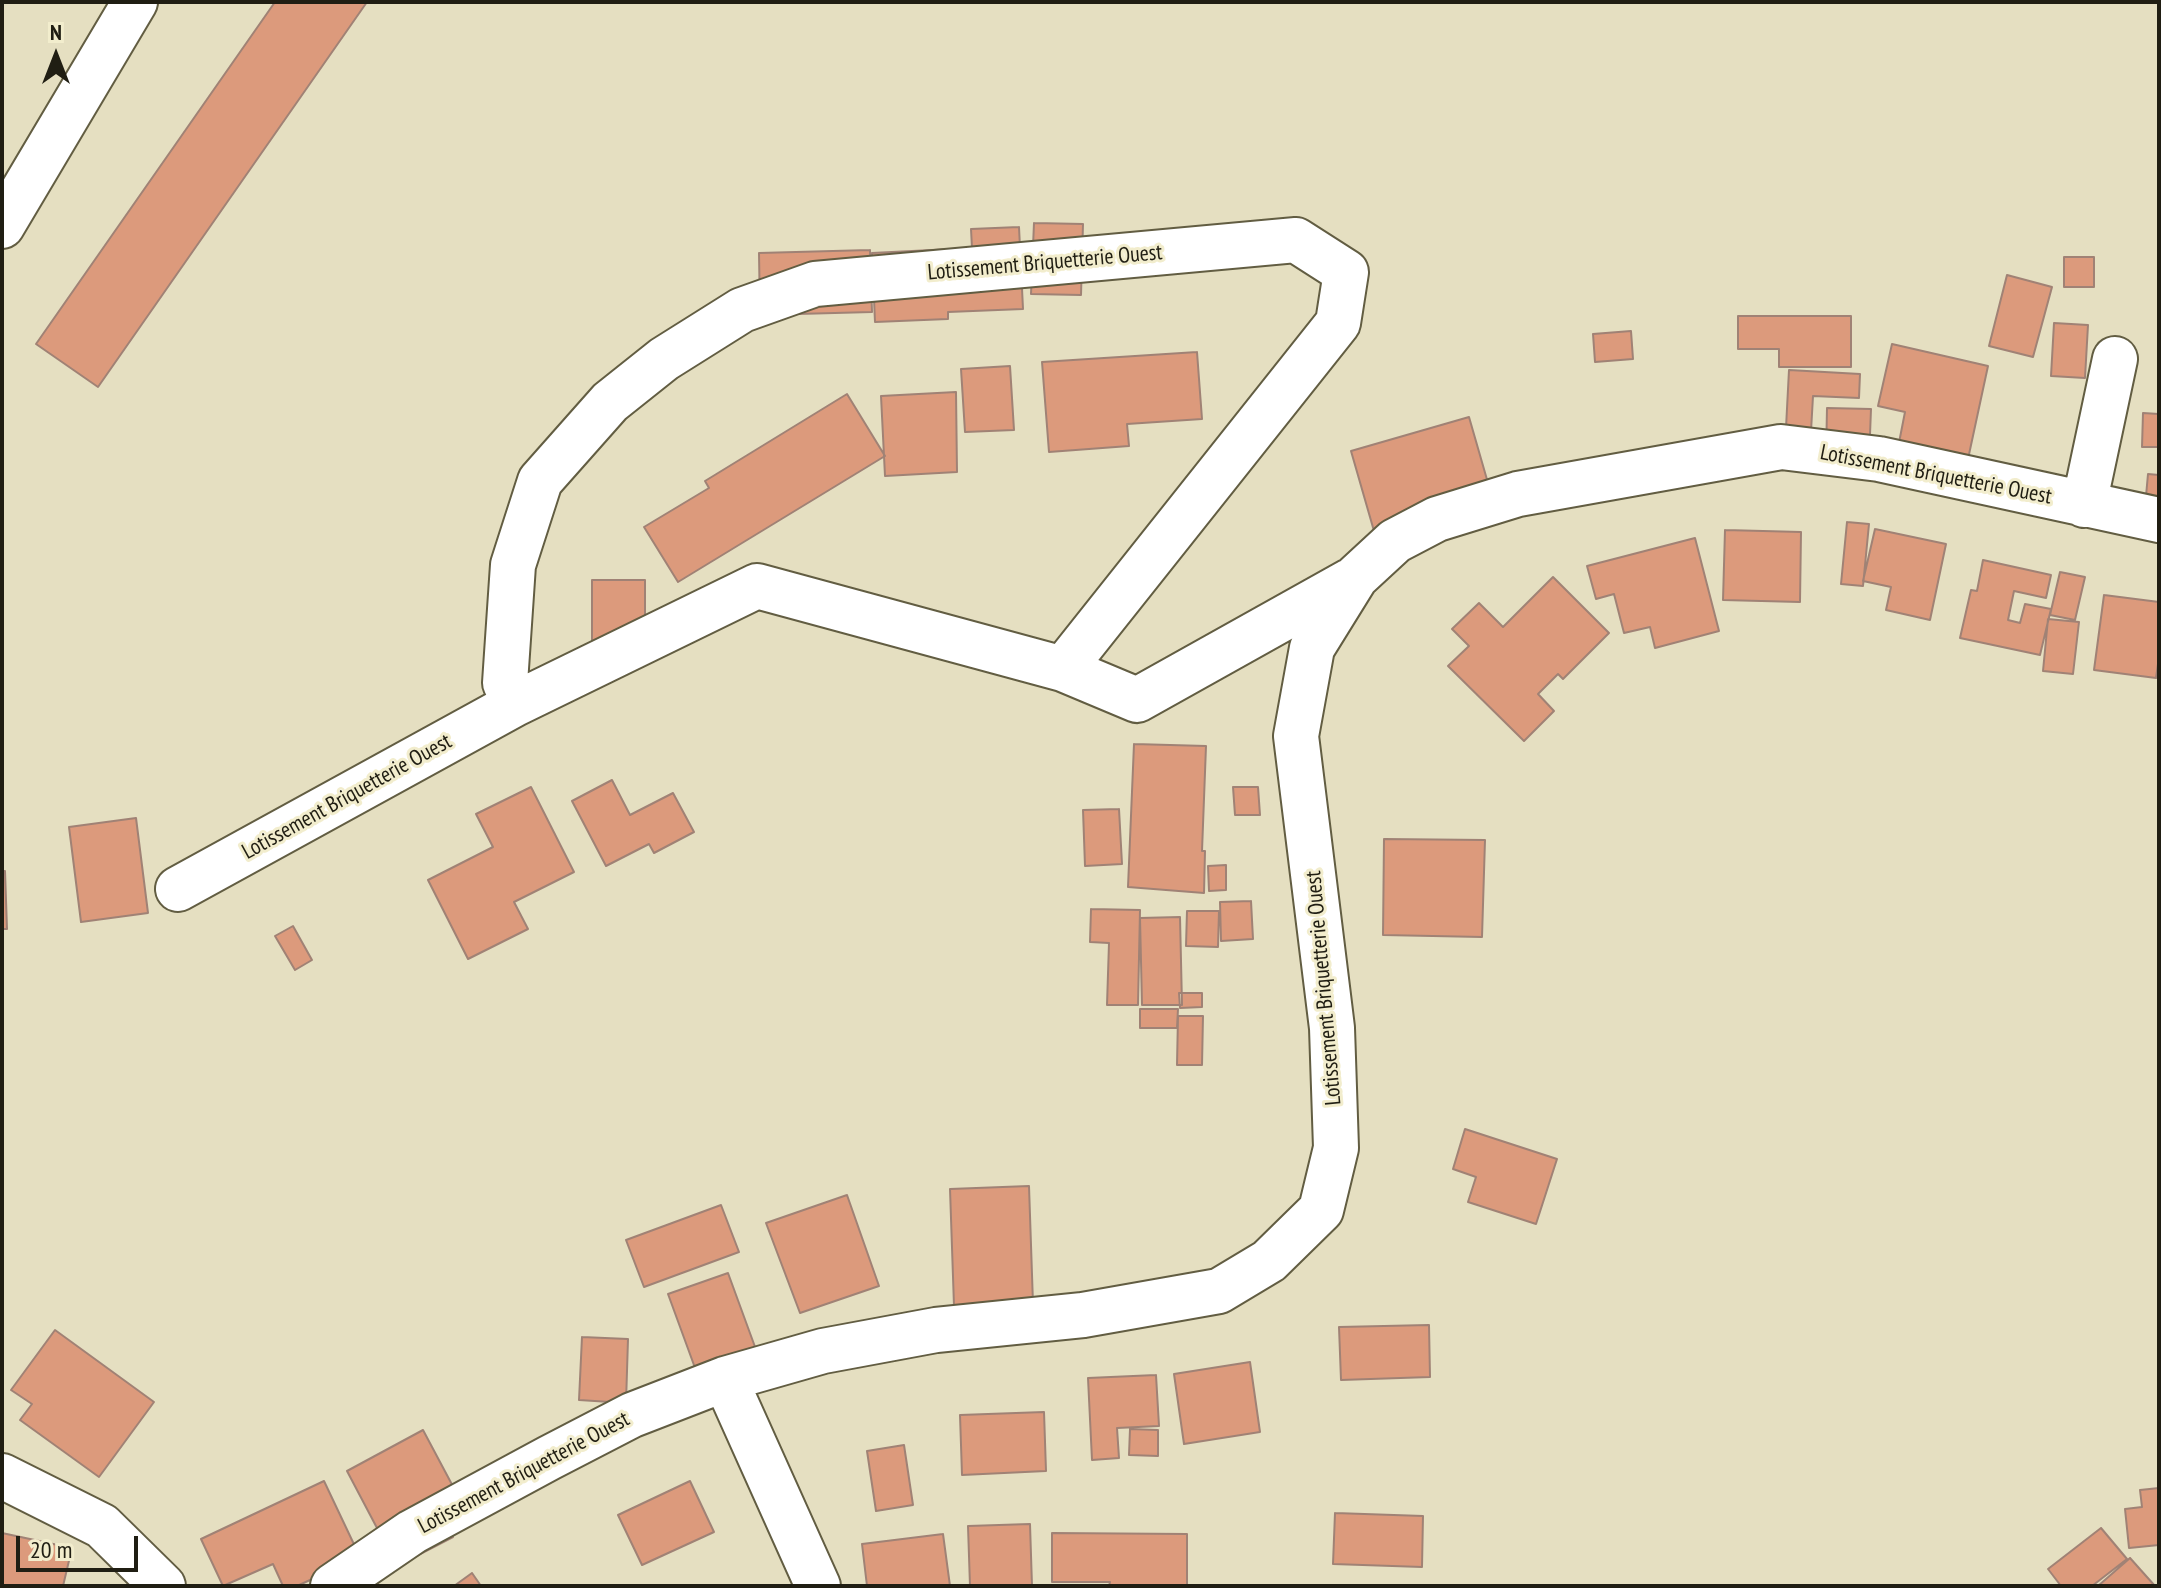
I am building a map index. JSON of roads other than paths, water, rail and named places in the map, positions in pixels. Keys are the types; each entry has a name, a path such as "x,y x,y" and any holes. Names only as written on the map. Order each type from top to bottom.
{"street":[{"path":"2,226 135,2"},
{"name":"Lotissement Briquetterie Ouest","path":"515,704 505,683 513,565 540,481 610,402 664,359 742,310 815,284 1296,240 1346,272 1338,323 1063,669"},
{"path":"2084,505 2115,359"},
{"name":"Lotissement Briquetterie Ouest","path":"178,889 515,704 757,586 1063,669 1137,700 1356,577 1395,541 1437,519 1518,494 1781,447 1879,459 2159,520"},
{"name":"Lotissement Briquetterie Ouest","path":"333,1586 412,1532 549,1458 632,1415 725,1379 823,1351 936,1330 1083,1315 1219,1291 1269,1261 1321,1210 1336,1148 1332,1028 1296,736 1312,648 1356,577"},
{"path":"725,1379 818,1586"},
{"path":"2,1476 102,1526 163,1586"}]}
